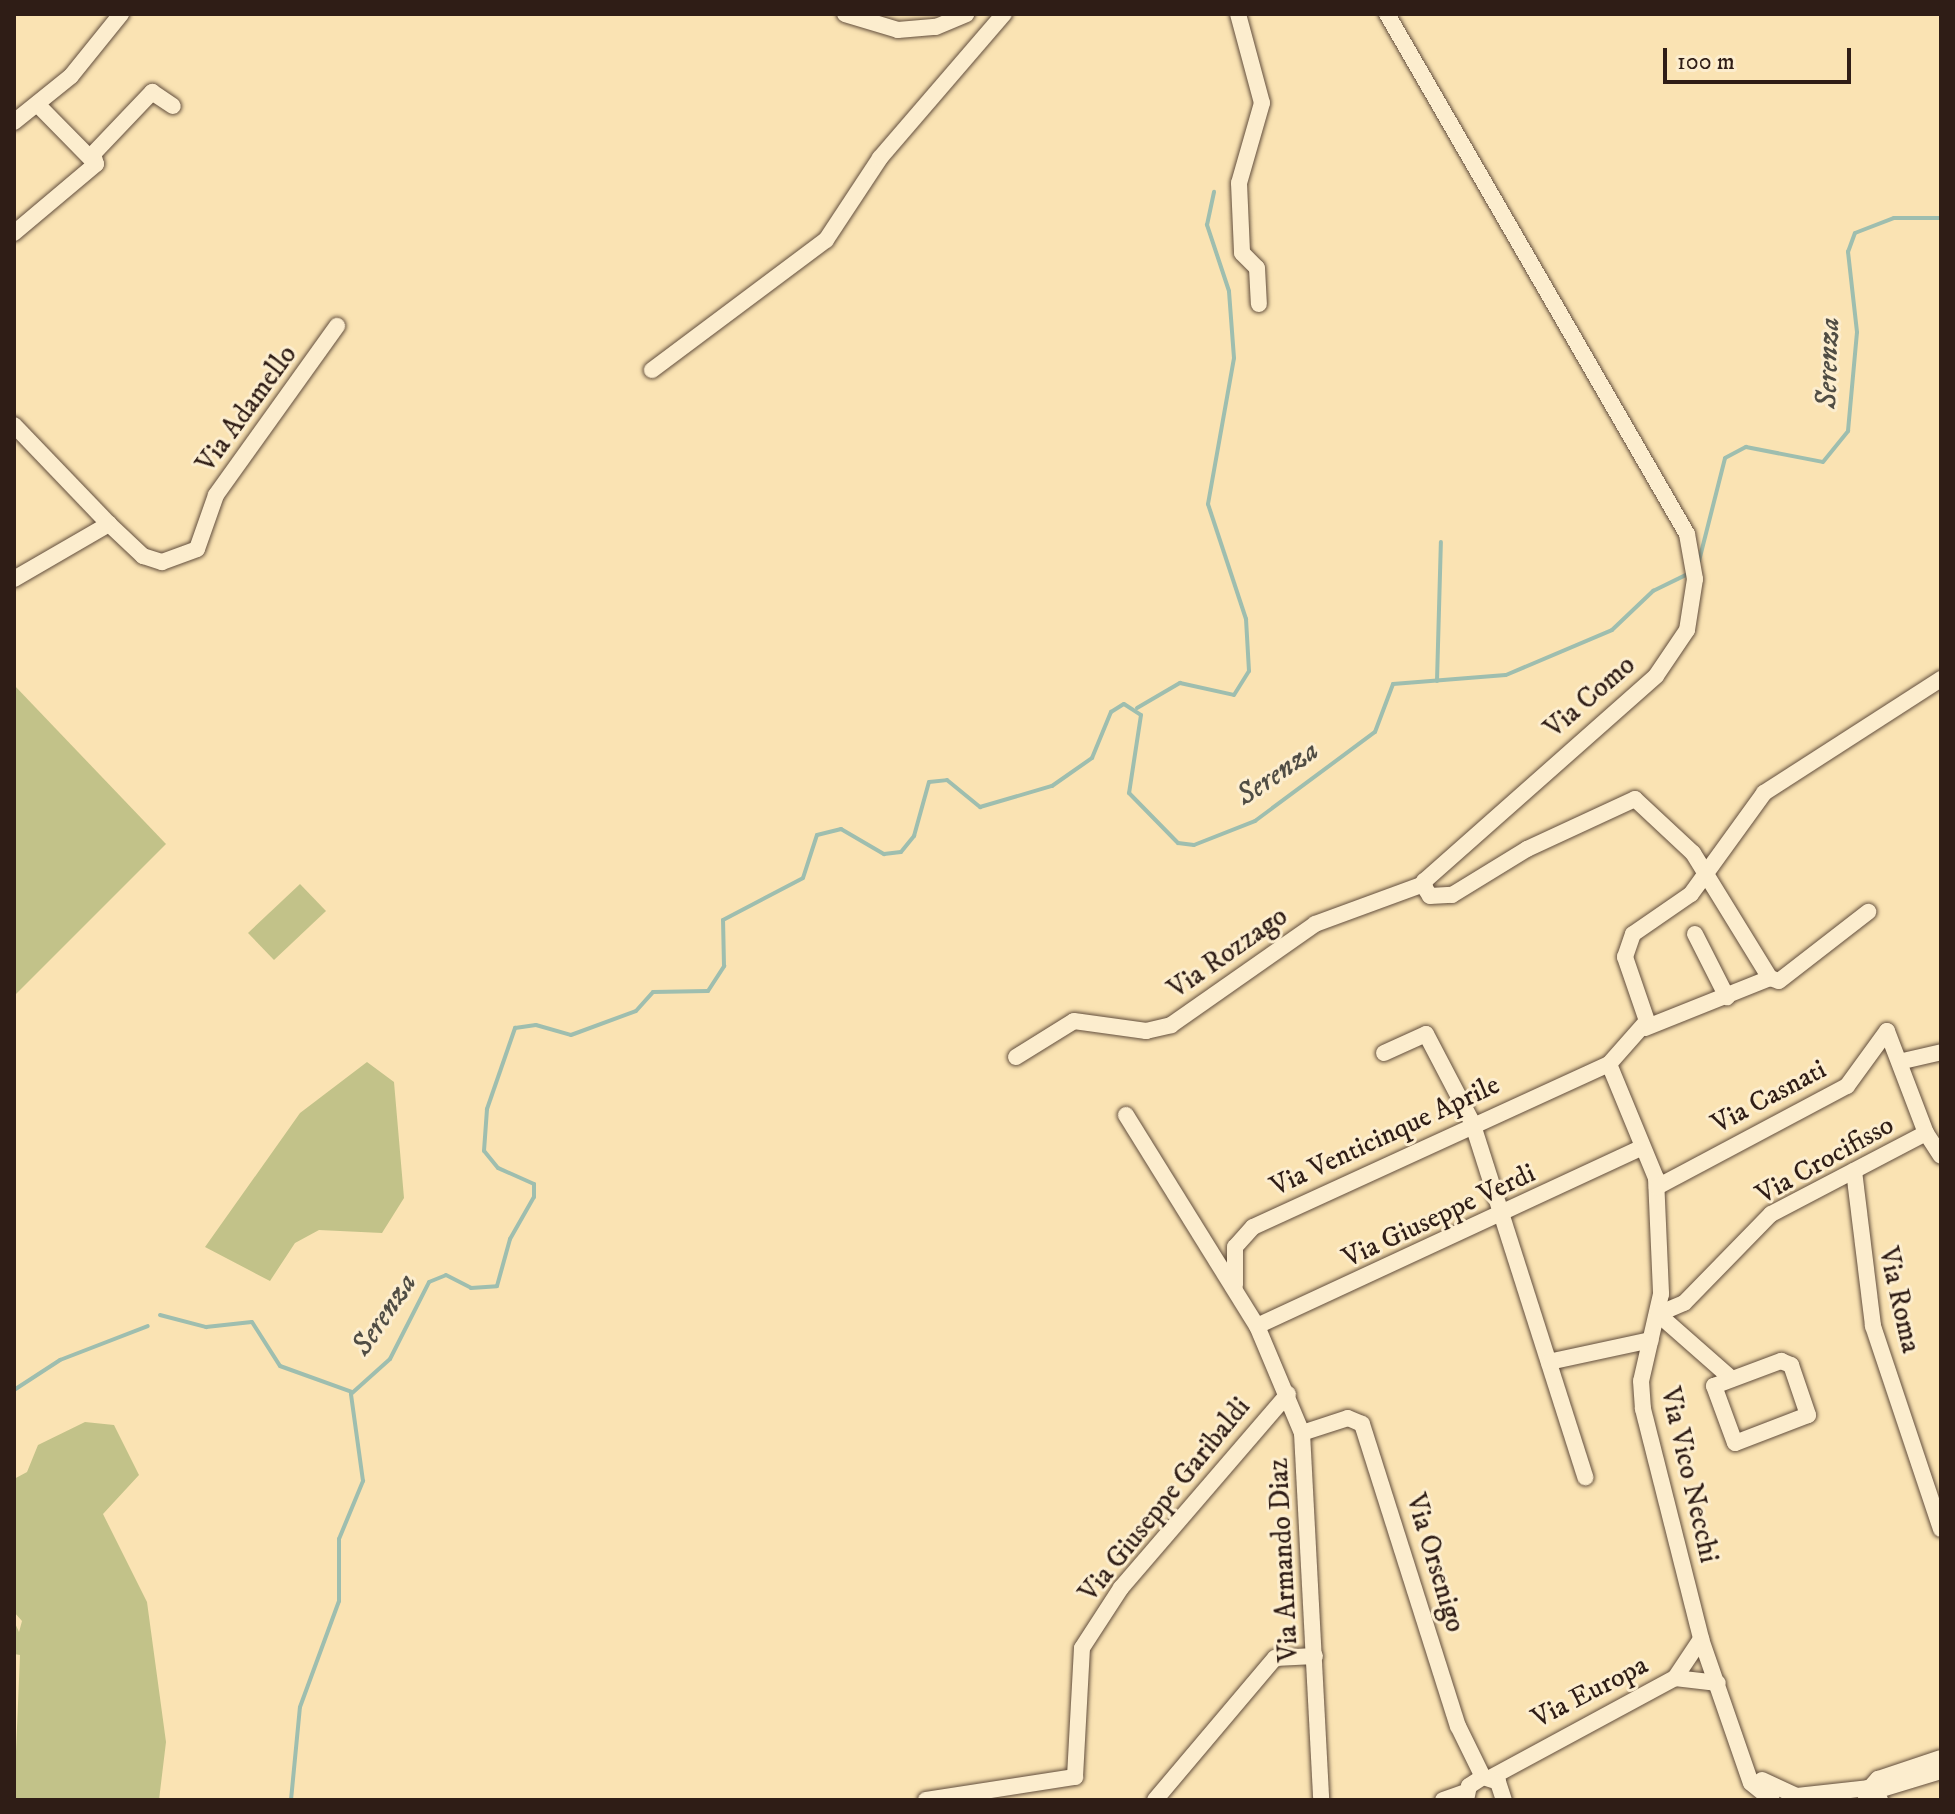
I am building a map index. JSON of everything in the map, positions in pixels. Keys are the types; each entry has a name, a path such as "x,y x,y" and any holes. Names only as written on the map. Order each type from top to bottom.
{"street":[{"path":"14,122 71,76 121,14"},
{"path":"845,14 898,30 936,27 966,14"},
{"path":"652,370 826,240 880,158 1004,14"},
{"path":"1238,14 1262,103 1239,183 1242,253 1257,268 1259,304"},
{"name":"Via Como","path":"1387,14 1687,534 1695,579 1687,630 1656,676 1424,884"},
{"path":"96,164 93,154 152,92 173,106"},
{"path":"37,104 96,164"},
{"path":"14,233 96,164"},
{"name":"Via Adamello","path":"109,524 143,556 162,562 197,549 216,495 337,326"},
{"path":"14,425 109,524 14,579"},
{"path":"1645,1028 1647,1012 1626,946 1702,876 1764,793 1941,679"},
{"path":"1424,884 1430,896 1452,895 1527,849 1635,799 1693,853 1702,876 1770,978 1779,981 1816,957 1868,912"},
{"name":"Via Rozzago","path":"1016,1057 1074,1021 1146,1031 1171,1025 1315,924 1424,884"},
{"path":"1695,934 1727,997"},
{"path":"1609,1064 1645,1028 1770,978"},
{"name":"Via Crocifisso","path":"1658,1314 1684,1303 1771,1214 1926,1133 1903,1061 1887,1031"},
{"name":"Via Casnati","path":"1657,1187 1847,1086 1887,1031"},
{"path":"1384,1053 1426,1034 1472,1122 1585,1477"},
{"path":"1903,1061 1941,1052"},
{"name":"Via Venticinque Aprile","path":"1237,1296 1235,1247 1253,1227 1472,1122 1609,1064"},
{"name":"Via Vico Necchi","path":"1609,1064 1657,1187 1658,1314 1642,1400 1701,1639 1745,1756 1751,1783 1772,1800"},
{"name":"Via Armando Diaz","path":"1126,1115 1257,1326 1302,1433 1321,1800"},
{"path":"1926,1133 1941,1156"},
{"name":"Via Giuseppe Verdi","path":"1257,1326 1503,1215 1641,1148"},
{"name":"Via Roma","path":"1854,1171 1873,1326 1941,1529"},
{"path":"1211,1250 1253,1227"},
{"path":"1658,1314 1732,1379"},
{"path":"1549,1362 1651,1340"},
{"path":"1781,1361 1791,1365 1808,1415 1735,1443 1714,1399 1714,1386 1732,1379 1781,1361"},
{"name":"Via Giuseppe Garibaldi","path":"926,1800 1075,1777 1082,1648 1121,1588 1288,1394"},
{"name":"Via Orsenigo","path":"1302,1433 1348,1418 1362,1424 1468,1753 1483,1789"},
{"name":"Via Europa","path":"1483,1789 1528,1752 1675,1678 1701,1639"},
{"path":"1155,1800 1275,1658 1315,1656"},
{"path":"1675,1678 1718,1683"},
{"name":"Via Vico Necchi","path":"1745,1756 1764,1782 1787,1794 1873,1795"},
{"path":"1873,1795 1941,1758"},
{"path":"1832,1800 1873,1795 1941,1771"},
{"path":"1443,1800 1483,1789"}],"green space":[{"path":"14,685 166,844 14,996"},
{"path":"300,884 326,911 274,960 248,933"},
{"path":"367,1062 394,1082 404,1198 382,1233 319,1230 295,1243 270,1281 205,1247 300,1113"},
{"path":"85,1422 114,1425 139,1475 103,1514 147,1602 166,1742 159,1800 14,1800 20,1655 14,1654 14,1621 19,1632 22,1621 14,1612 14,1479 27,1472 38,1445"}],"waterway":[{"path":"1137,708 1180,683 1234,695 1249,671 1246,619 1208,504 1234,358 1229,291 1207,225 1214,192"},
{"name":"Serenza","path":"1699,561 1725,458 1746,447 1823,462 1848,431 1857,332 1848,252 1855,233 1894,218 1941,218"},
{"path":"1437,681 1441,542"},
{"name":"Serenza","path":"291,1800 300,1707 339,1601 339,1539 363,1481 351,1394 390,1359 429,1282 446,1275 471,1288 497,1286 510,1239 534,1197 534,1184 498,1168 484,1151 487,1109 515,1028 536,1025 571,1035 636,1011 653,992 708,991 724,966 723,920 803,878 817,835 841,829 884,854 901,852 914,836 929,782 947,780 980,807 1052,786 1092,758 1111,712 1124,704 1141,715 1129,793 1178,843 1194,845 1255,821 1375,732 1393,684 1506,675 1612,630 1653,591 1688,574"},
{"path":"160,1315 206,1327 252,1322 280,1366 352,1392"},
{"path":"14,1390 60,1360 148,1326"}]}
